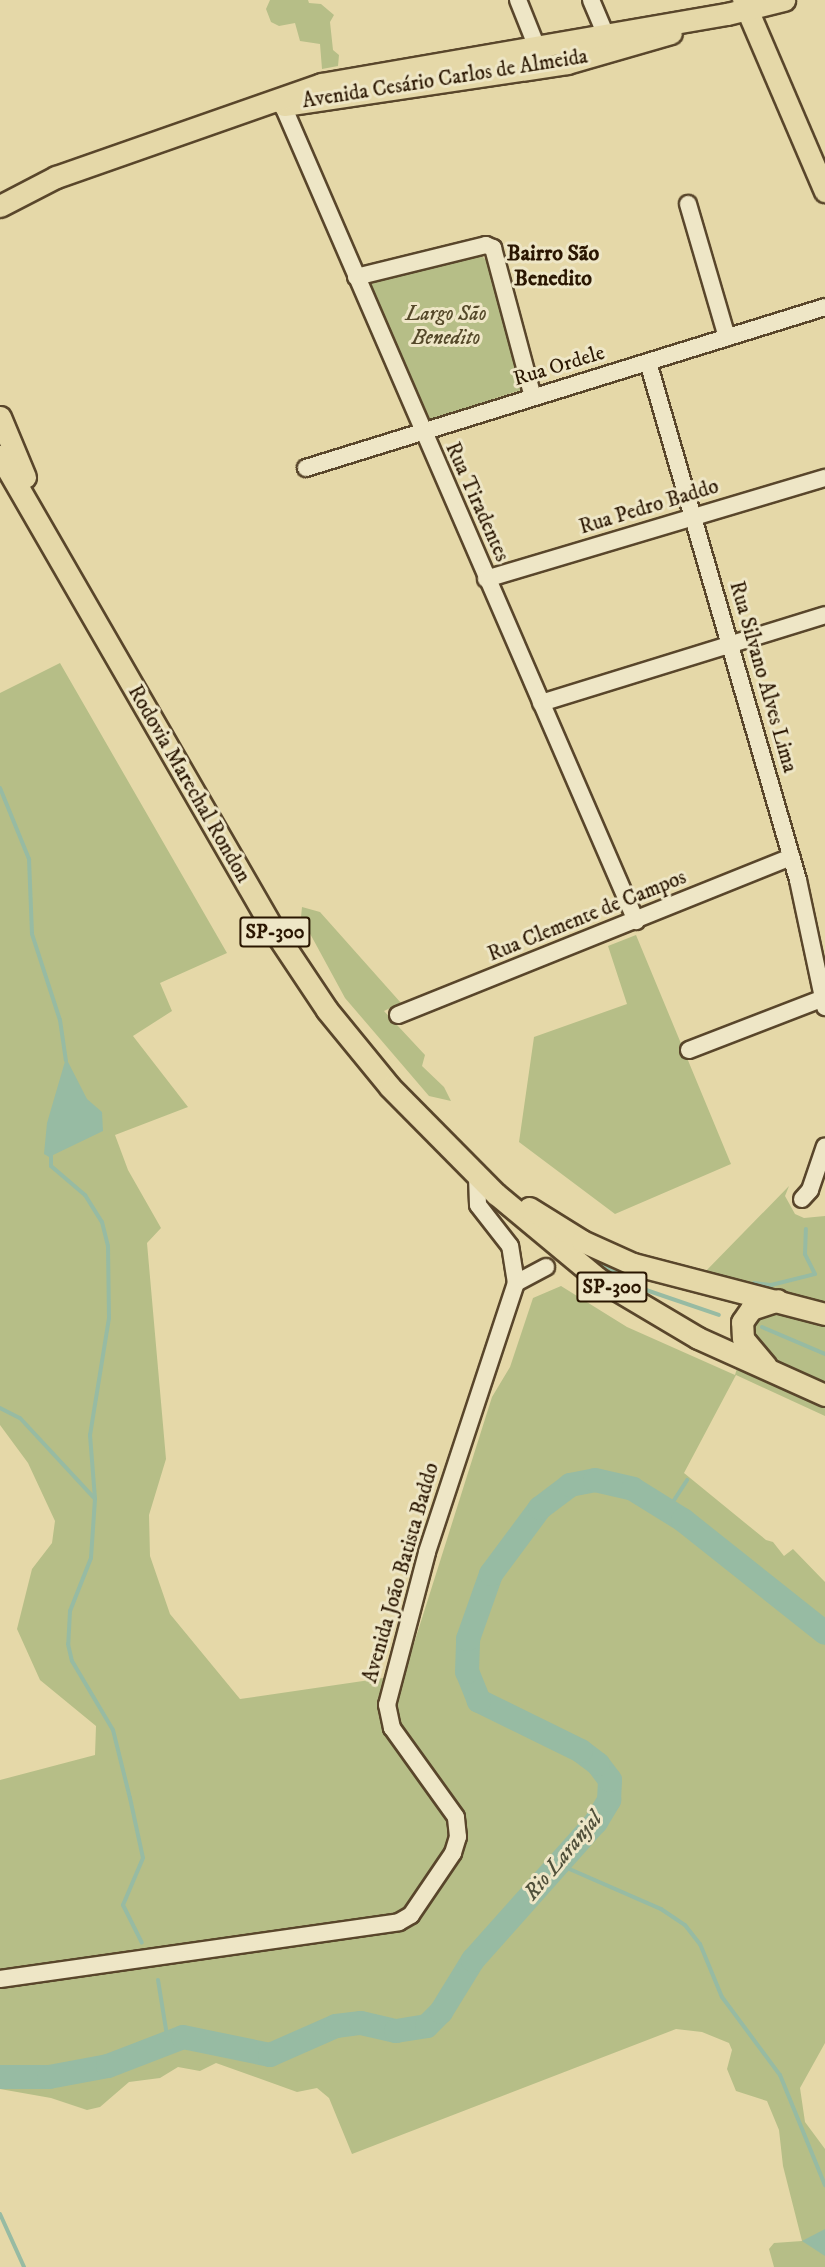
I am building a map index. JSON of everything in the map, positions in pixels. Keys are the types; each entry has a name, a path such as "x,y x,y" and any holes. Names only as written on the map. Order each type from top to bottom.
{"main road":[{"path":"784,0 739,7 825,191"},
{"name":"Avenida Cesário Carlos de Almeida","path":"414,77 536,45 739,7"},
{"name":"Avenida Cesário Carlos de Almeida","path":"0,206 64,173 276,103 321,84 545,67 635,44 739,7"},
{"path":"536,45 545,67"},
{"path":"0,417 65,568"},
{"name":"Rodovia Marechal Rondon","path":"0,456 308,982 384,1080 477,1173 564,1254 610,1286 698,1338 825,1395"},
{"path":"0,483 65,568"},
{"name":"Rodovia Marechal Rondon","path":"477,1173 566,1232 616,1258 668,1276 779,1300 825,1314"},
{"path":"768,1369 746,1344 741,1327 751,1309 779,1300"}],"street":[{"path":"518,0 536,45"},
{"path":"591,0 605,33"},
{"name":"Rua Tiradentes","path":"276,103 356,277 636,921"},
{"path":"688,204 727,337"},
{"path":"356,277 486,245 493,248 533,397"},
{"name":"Rua Ordele","path":"306,468 825,307"},
{"name":"Rua Silvano Alves Lima","path":"648,362 792,857 824,1002"},
{"name":"Rua Pedro Baddo","path":"486,579 825,478"},
{"path":"541,703 825,615"},
{"name":"Rua Clemente de Campos","path":"398,1016 792,857"},
{"path":"689,1050 824,1002"},
{"path":"802,1199 810,1191 825,1146"},
{"name":"Avenida João Batista Baddo","path":"0,1979 393,1924 415,1910 453,1853 458,1828 448,1803 392,1728 387,1705 389,1690 427,1552 516,1283 510,1246 478,1205 477,1173"},
{"path":"516,1283 546,1267"}],"green space":[{"path":"270,0 308,0 309,3 321,4 334,15 330,22 333,50 339,55 338,66 322,69 320,44 300,41 295,23 279,26 271,22 266,9"},
{"name":"Largo São Benedito","path":"482,256 488,262 521,390 436,418 428,418 369,287 373,283"},
{"path":"60,663 227,953 160,983 172,1011 133,1036 188,1107 115,1135 128,1170 161,1228 147,1243 166,1459 149,1515 150,1556 170,1614 240,1699 404,1675 492,1397 510,1367 533,1298 561,1286 627,1327 735,1375 761,1286 703,1274 789,1186 785,1196 795,1214 804,1218 825,1216 825,1416 736,1375 684,1473 766,1540 773,1542 784,1556 793,1549 825,1582 825,2043 800,2088 805,2122 825,2149 825,2267 774,2267 769,2249 774,2243 802,2241 783,2166 779,2130 767,2101 736,2091 727,2069 732,2050 729,2043 702,2032 676,2029 352,2154 329,2098 317,2088 297,2092 216,2063 200,2071 178,2067 160,2078 129,2082 100,2107 87,2110 51,2098 0,2089 0,1780 95,1755 96,1726 40,1680 17,1629 32,1569 52,1543 55,1521 28,1463 0,1425 0,693"},
{"path":"302,907 320,912 401,1003 384,1011 425,1055 422,1066 444,1087 451,1101 429,1096 345,998 301,917"},
{"path":"636,935 731,1164 615,1214 519,1142 534,1037 627,1004 608,946"}],"shaded area":[{"path":"66,1058 87,1099 102,1112 103,1131 49,1157 44,1154 47,1123"},
{"path":"825,2229 825,2256 802,2241"}],"waterway":[{"path":"0,788 29,859 32,934 60,1020 66,1061"},
{"path":"51,1153 51,1166 85,1195 102,1222 108,1246 109,1318 90,1435 95,1499 91,1558 70,1611 68,1644 72,1661 113,1730 130,1798 143,1858 123,1905 142,1943"},
{"path":"754,1283 771,1285 815,1274 805,1254 806,1229"},
{"path":"589,1258 646,1290 719,1315"},
{"path":"762,1327 825,1354"},
{"path":"0,1408 20,1418 94,1498"},
{"name":"Rio Laranjal","path":"0,2077 49,2077 108,2066 183,2037 270,2055 336,2026 361,2023 396,2031 427,2026 441,2012 473,1960 596,1822 609,1800 610,1780 598,1764 581,1751 479,1701 467,1672 468,1639 491,1574 540,1508 570,1485 595,1480 633,1489 683,1520 825,1633"},
{"path":"667,1511 687,1480"},
{"path":"558,1864 661,1909 685,1925 700,1944 722,1997 780,2075 825,2185"},
{"path":"158,1980 168,2042"},
{"path":"0,2214 24,2267"}],"district":[{"name":"Bairro São Benedito","path":"553,266"}]}
